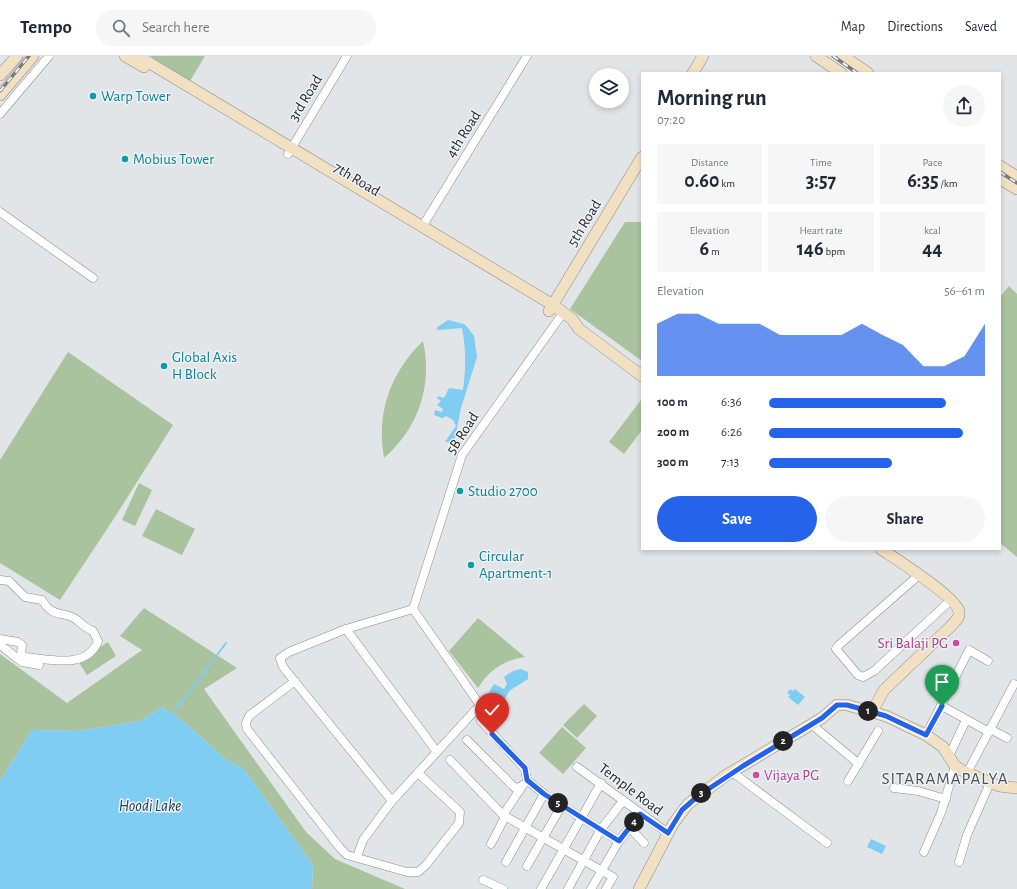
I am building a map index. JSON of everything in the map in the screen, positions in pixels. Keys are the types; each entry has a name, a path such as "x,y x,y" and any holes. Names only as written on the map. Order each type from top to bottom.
{"street":[{"path":"0,75 17,56"},
{"path":"0,95 33,56"},
{"path":"0,114 49,56"},
{"name":"7th Road","path":"125,56 289,151 556,312 572,319 574,325 641,375"},
{"name":"7th Road","path":"138,56 289,151"},
{"name":"3rd Road","path":"289,151 347,56"},
{"name":"4th Road","path":"420,230 527,56"},
{"path":"693,72 703,56"},
{"path":"701,72 711,56"},
{"path":"816,56 840,72"},
{"path":"843,56 867,72"},
{"path":"1001,167 1017,177"},
{"name":"5th Road","path":"556,312 640,169"},
{"path":"1001,180 1017,189"},
{"path":"0,212 92,278"},
{"name":"5B Road","path":"413,609 462,455 556,312"},
{"path":"872,712 884,690 958,618 959,611 957,605 951,600 919,575 882,550"},
{"path":"919,575 836,649 858,675 863,677 874,671 951,600"},
{"path":"0,580 9,581 25,597 42,600 46,606 58,615 75,618 84,627 93,631 98,641 94,650 82,658 68,661 25,657 21,654 22,645 18,642 0,639"},
{"path":"357,857 363,840 392,801 480,705 413,609 346,629 289,652 280,658 284,668 294,681 392,801"},
{"path":"346,629 437,752"},
{"path":"0,645 22,662 39,665"},
{"path":"926,735 969,650 988,661"},
{"path":"294,681 249,716 246,723 247,729 340,848 348,855 407,872 418,872 426,865 459,823 460,812 418,773"},
{"path":"967,773 1014,684"},
{"path":"639,889 668,833 688,804 732,772 822,718 837,705 842,704 886,716 926,735 943,748 955,766 967,773 990,783 1008,788 1017,788"},
{"path":"942,706 966,720 1007,738"},
{"path":"949,756 966,720"},
{"path":"481,721 525,768 527,780 544,794 619,841"},
{"path":"811,724 859,764"},
{"path":"848,781 878,731"},
{"path":"467,740 515,788 520,787"},
{"path":"450,760 504,816 613,877 606,889"},
{"path":"924,852 946,799 955,766"},
{"name":"Temple Road","path":"577,767 668,833"},
{"path":"732,772 827,843"},
{"path":"490,844 520,787 527,780"},
{"path":"541,889 562,848 601,783"},
{"path":"959,862 967,835 990,783"},
{"path":"894,788 918,791 946,799"},
{"path":"506,862 544,794"},
{"path":"568,889 600,829 623,801"},
{"path":"527,866 562,805"},
{"path":"591,889 619,841 640,814"},
{"path":"630,828 644,843"},
{"path":"483,880 503,889"}],"green space":[{"path":"205,56 190,81 151,57"},
{"path":"625,222 641,222 641,360 570,309"},
{"path":"1009,286 1017,294 1017,557 1001,544 1001,296"},
{"path":"423,341 426,358 426,374 420,405 414,420 406,433 384,458 382,425 388,395 402,366"},
{"path":"68,352 173,425 60,600 0,563 0,460"},
{"path":"641,400 641,431 624,454 609,442"},
{"path":"139,483 152,490 135,526 122,520"},
{"path":"156,509 195,529 182,555 142,536"},
{"path":"144,608 237,668 204,689 306,832 335,859 405,889 312,889 313,865 243,768 225,759 183,721 162,707 140,721 79,731 32,730 0,781 0,654 67,703 142,650 120,636"},
{"path":"478,618 525,657 517,658 504,663 492,671 478,688 449,651"},
{"path":"108,642 116,656 87,675 78,661"},
{"path":"584,704 597,716 577,738 563,725"},
{"path":"562,727 586,748 563,774 539,753"}],"water":[{"path":"448,320 464,324 468,328 474,336 477,357 461,408 455,438 449,442 445,442 456,426 453,420 446,416 442,418 434,415 435,410 442,412 443,409 437,405 441,401 437,398 438,396 444,398 449,388 463,390 465,367 465,351 462,328 438,330 436,328"},
{"path":"521,669 528,672 528,679 509,691 504,701 489,692 494,684 504,689 507,684 504,677 513,671"},
{"path":"790,689 793,691 795,689 805,697 798,705 788,697 790,695 787,693"},
{"name":"Hoodi Lake","path":"162,707 183,721 225,759 243,768 313,865 312,889 0,889 0,781 32,730 79,731 140,721"},
{"path":"871,839 886,846 882,854 867,847"}],"waterway":[{"path":"171,716 226,643"}],"railway":[{"path":"0,91 29,56"},
{"path":"833,56 856,72"},
{"path":"1001,173 1017,183"}],"place":[{"name":"Warp Tower","path":"93,96"},
{"name":"Mobius Tower","path":"125,159"},
{"name":"Global Axis H Block","path":"164,366"},
{"name":"Studio 2700","path":"460,491"},
{"name":"Circular Apartment-1","path":"471,565"},
{"name":"Sri Balaji PG","path":"956,643"},
{"name":"Vijaya PG","path":"756,775"}],"district":[{"name":"SITARAMAPALYA","path":"945,778"}],"route":[{"path":"492,734 525,768 527,772 527,780 544,794 619,841 640,814 668,833 682,810 698,796 725,776 822,718 837,705 847,705 886,716 926,735 942,706"}]}
